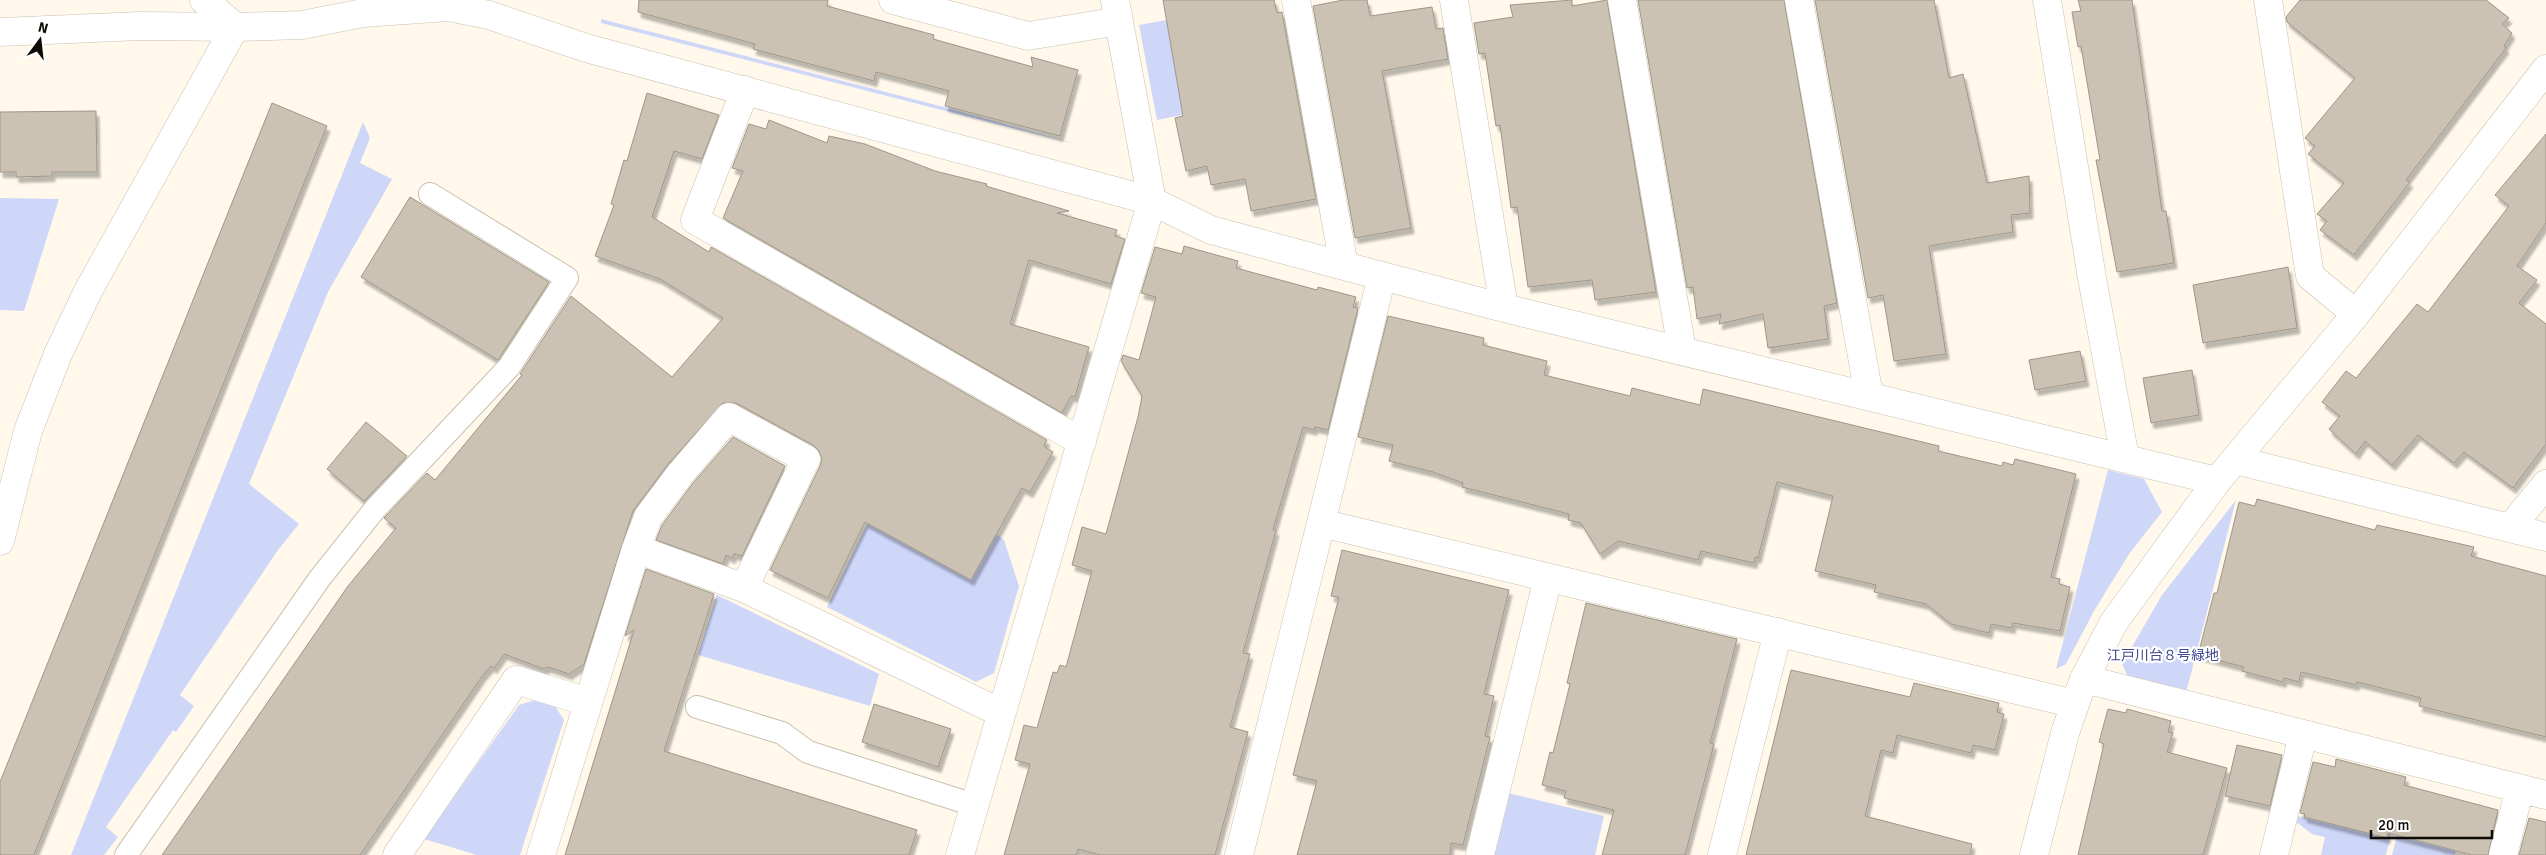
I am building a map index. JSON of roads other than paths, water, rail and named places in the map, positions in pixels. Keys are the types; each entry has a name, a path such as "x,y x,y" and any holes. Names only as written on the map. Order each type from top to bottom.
{"street":[{"path":"204,0 235,28"},
{"path":"893,0 1028,36 1117,10 1152,201 960,855"},
{"path":"1296,0 1344,266"},
{"path":"1454,0 1504,308"},
{"path":"1622,0 1682,350"},
{"path":"1799,0 1869,396"},
{"path":"2047,0 2092,278 2125,458"},
{"path":"2269,1 2310,276 2356,314"},
{"path":"0,32 141,26 235,28 302,25 362,7 448,7 465,10 489,15 586,48 1152,201 1211,230 1344,266 1504,308 2217,481"},
{"path":"0,542 6,495 28,431 58,354 88,292 235,28"},
{"path":"2034,855 2065,733 2080,692 2114,622 2217,481 2356,314 2546,69"},
{"path":"745,90 695,220 1082,442"},
{"path":"1239,855 1382,276"},
{"path":"541,855 636,549 648,517 681,473 729,417 806,459 744,588"},
{"path":"2235,460 2546,537"},
{"path":"2510,528 2546,484"},
{"path":"1321,523 1778,632 2303,735 2546,795"},
{"path":"636,549 744,588 1001,713"},
{"path":"1480,855 1548,578"},
{"path":"1722,855 1778,632"},
{"path":"397,855 516,680 588,702"},
{"path":"2274,855 2303,735"},
{"path":"2503,855 2520,788"}],"lane":[{"path":"126,855 320,578 375,508 509,366 567,278 430,194"},
{"path":"697,707 782,733 808,752 974,805"}],"park label":[{"name":"江戸川台８号緑地","path":"2163,655"}]}
